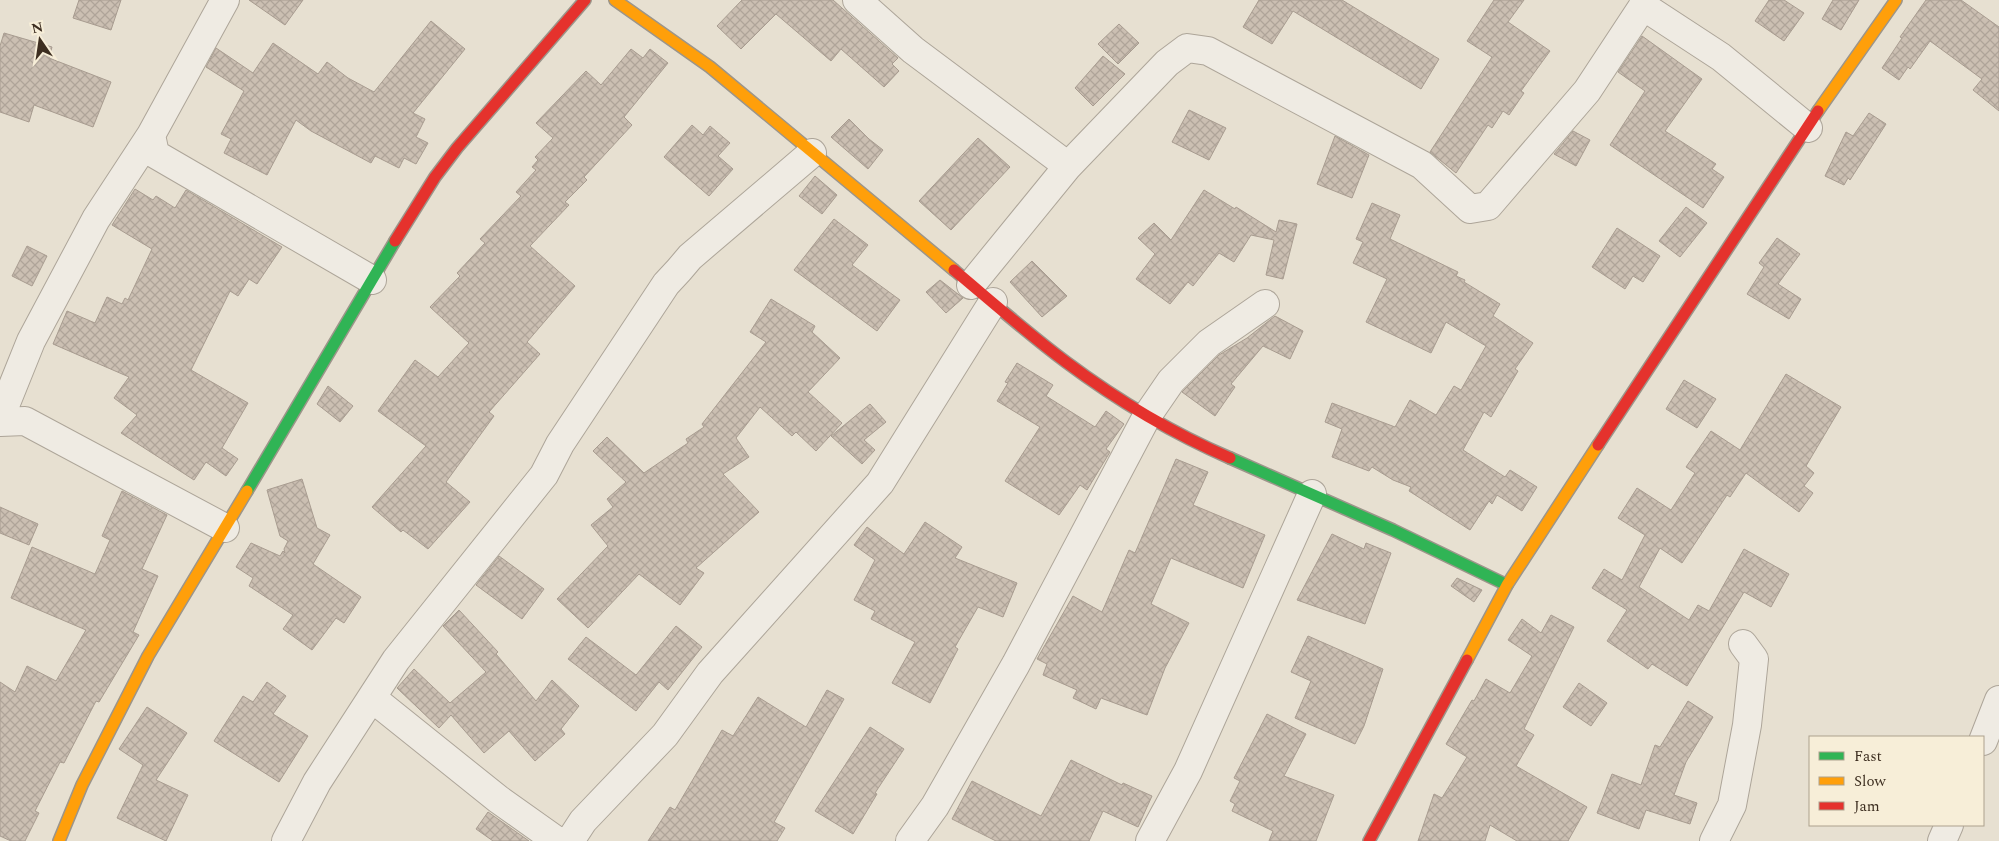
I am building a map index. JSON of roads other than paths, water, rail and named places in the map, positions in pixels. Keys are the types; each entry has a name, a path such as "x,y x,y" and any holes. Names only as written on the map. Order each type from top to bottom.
{"street":[{"path":"0,418 31,341 54,297 96,219 151,135 225,0"},
{"path":"59,841 82,785 148,656 412,212 446,162 585,0"},
{"path":"615,0 710,67 1066,362 1147,416 1191,441 1393,530 1506,585"},
{"path":"857,0 913,50 1068,166"},
{"path":"1369,841 1506,585 1849,65 1896,0"},
{"path":"971,285 1068,166 1167,63 1187,48 1208,51 1422,165 1470,209 1488,206 1587,91 1644,3 1721,57 1808,128"},
{"path":"151,135 155,154 372,280"},
{"path":"286,841 317,782 396,660 544,475 560,444 666,284 690,257 812,153"},
{"path":"570,841 583,821 665,735 710,673 880,483 993,302"},
{"path":"910,841 935,806 1016,664 1147,416 1171,381 1209,343 1265,304"},
{"path":"0,422 25,420 225,528"},
{"path":"1150,841 1188,771 1312,494"},
{"path":"1714,841 1732,805 1747,725 1754,659 1743,644"},
{"path":"372,698 498,799 557,841"},
{"path":"1984,738 1999,700"},
{"path":"1942,841 1949,826"}]}
